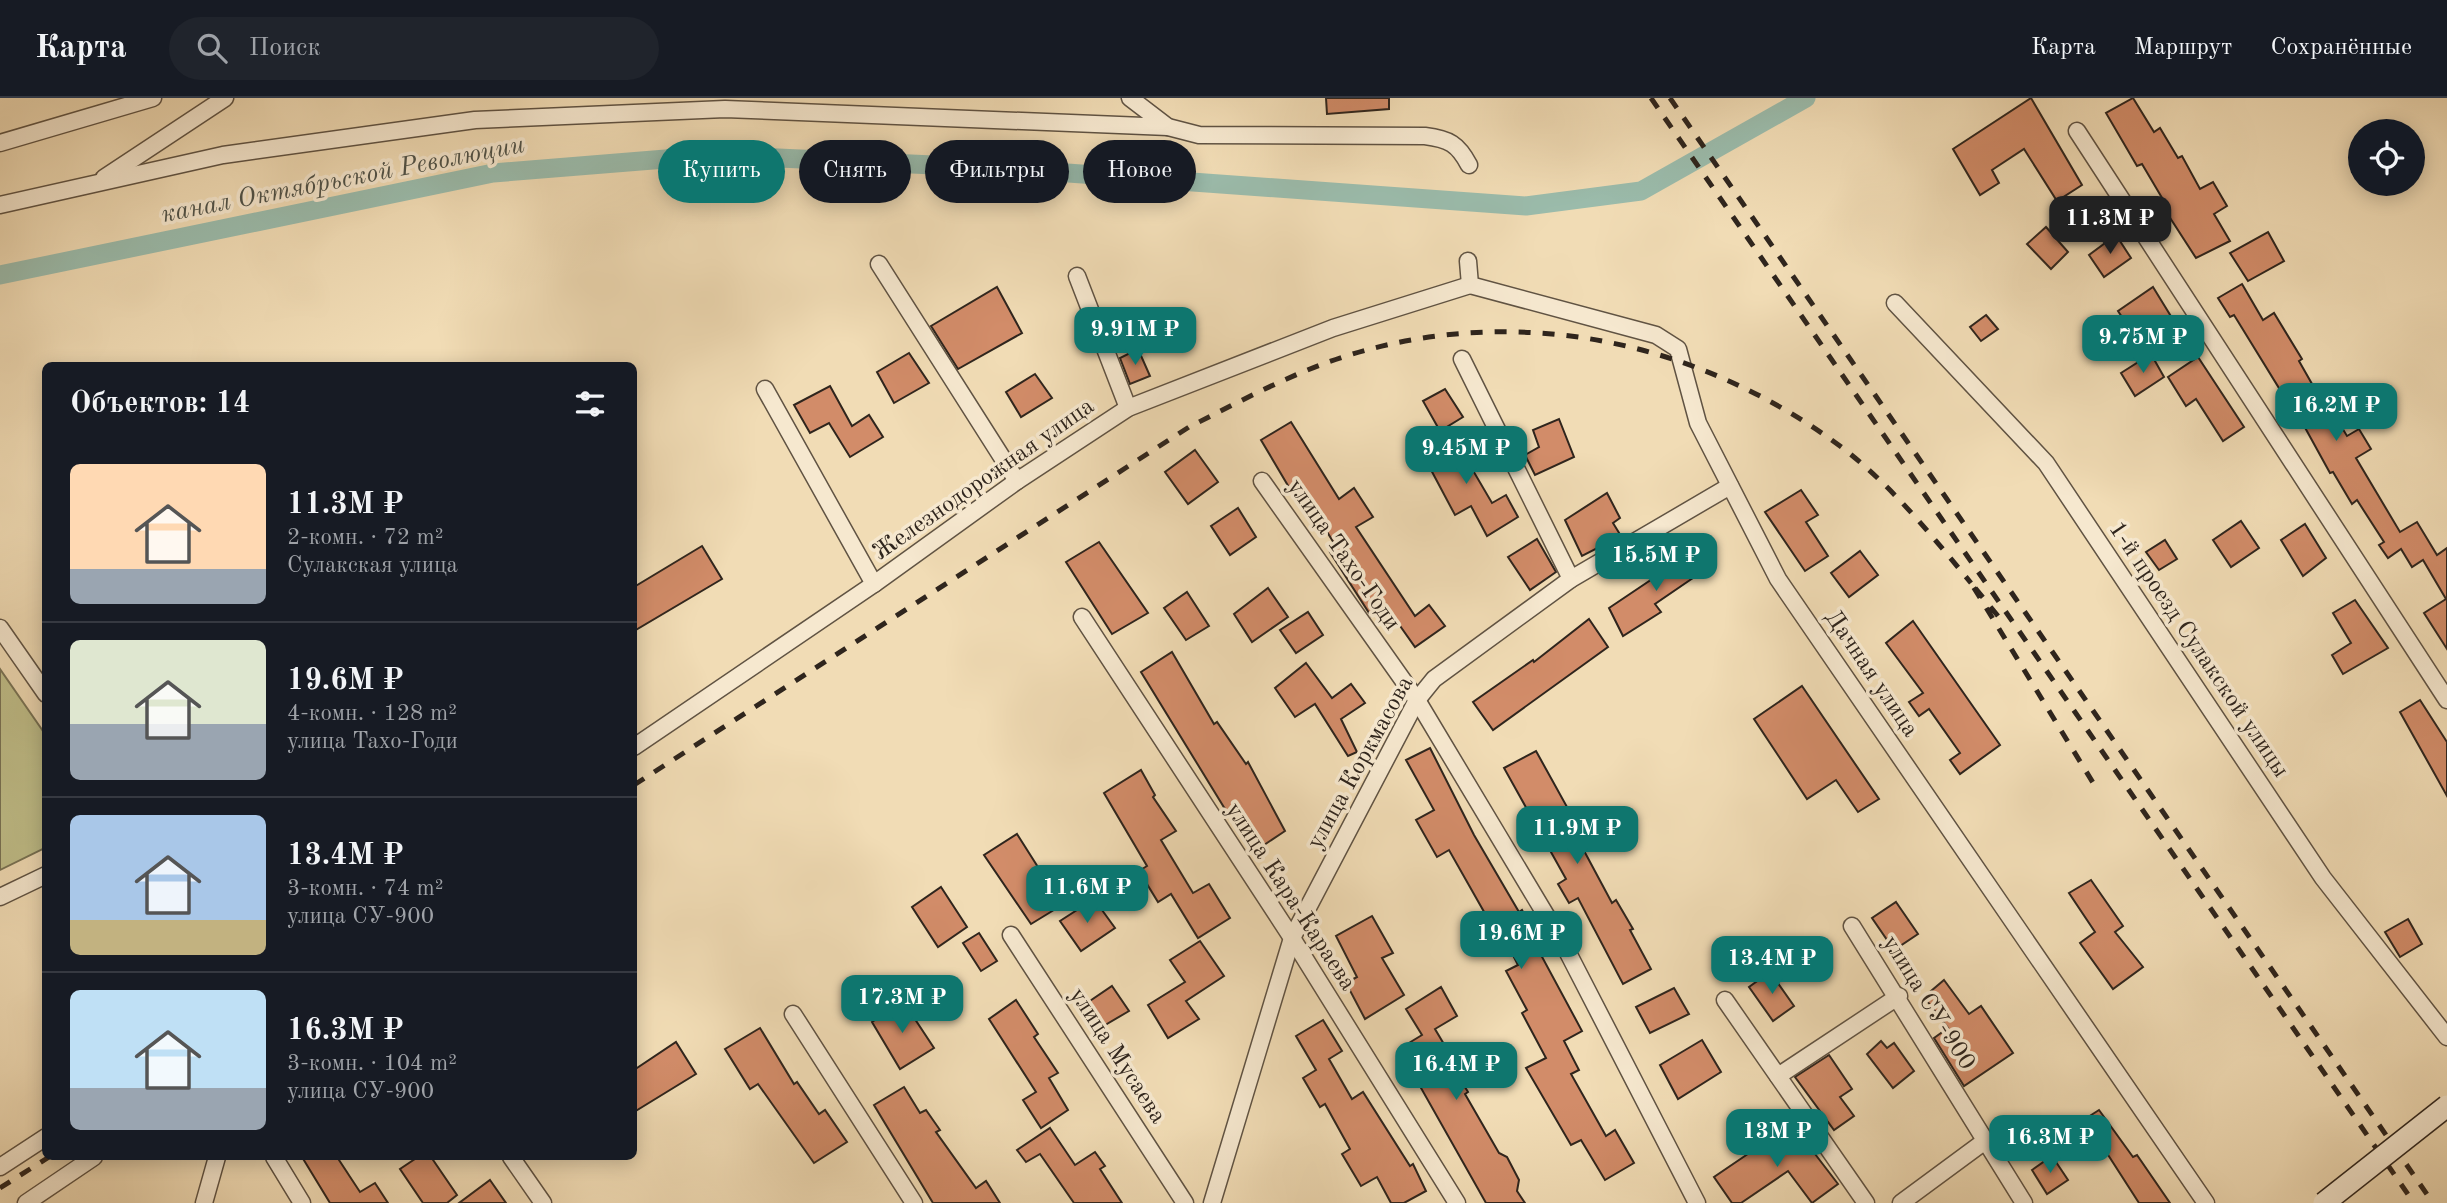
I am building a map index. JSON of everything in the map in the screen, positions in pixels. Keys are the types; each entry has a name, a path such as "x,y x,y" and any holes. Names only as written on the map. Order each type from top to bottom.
{"street":[{"path":"0,143 153,98"},
{"path":"96,184 225,98"},
{"path":"1130,98 1168,127"},
{"path":"0,205 223,155 475,120 725,109 1168,127 1223,137 1425,136 1447,139 1460,147 1469,165"},
{"path":"2077,131 2447,701"},
{"path":"1468,261 1470,285"},
{"path":"879,264 1017,481"},
{"path":"1077,276 1128,408"},
{"name":"Железнодорожная улица","path":"637,745 874,584 1017,481 1128,408 1333,328 1470,285"},
{"name":"Дачная улица","path":"1470,285 1656,335 1678,349 1698,424 1778,579 2206,1203"},
{"name":"1-й проезд Сулакской улицы","path":"1895,303 2046,463 2323,878 2447,1037"},
{"path":"1462,359 1571,579"},
{"path":"765,389 874,584"},
{"name":"улица Тахо-Годи","path":"1262,481 1417,700 1566,947 1697,1203"},
{"name":"улица Коркмасова","path":"1212,1203 1292,939 1417,700 1434,679 1571,579 1730,486"},
{"name":"улица Кара-Караева","path":"1082,617 1292,939 1457,1203"},
{"path":"0,628 42,688"},
{"path":"0,897 42,877"},
{"name":"улица СУ-900","path":"1852,926 1899,996 2024,1203"},
{"name":"улица Мусаева","path":"1011,934 1185,1203"},
{"path":"1778,1076 1899,996"},
{"path":"1725,1000 1866,1203"},
{"path":"793,1014 914,1203"},
{"path":"2324,1203 2447,1106"},
{"path":"0,1167 42,1140"},
{"path":"1900,1203 1985,1141"},
{"path":"26,1203 90,1160"},
{"path":"204,1203 215,1160"},
{"path":"276,1160 302,1203"},
{"path":"513,1160 544,1203"}],"shaded area":[{"path":"0,669 42,730 42,849 0,870"}],"building":[{"path":"1326,98 1389,98 1389,109 1327,114"},
{"path":"2031,98 2082,185 2057,201 2024,149 1992,170 1999,183 1980,195 1953,149"},
{"path":"2133,98 2154,132 2160,128 2178,158 2182,156 2200,189 2213,182 2227,206 2214,214 2230,241 2196,258 2165,210 2168,208 2142,164 2137,166 2106,113"},
{"path":"2046,227 2068,252 2051,269 2027,244"},
{"path":"2268,232 2284,261 2248,281 2230,253"},
{"path":"2116,235 2131,258 2104,277 2089,255"},
{"path":"2242,284 2263,320 2274,313 2302,359 2299,361 2324,405 2327,403 2347,436 2359,429 2371,449 2356,458 2400,532 2417,522 2437,555 2447,548 2447,649 2424,613 2446,599 2423,560 2412,567 2401,549 2388,558 2379,545 2384,542 2357,500 2352,504 2333,472 2330,473 2292,404 2290,406 2234,315 2230,317 2218,298"},
{"path":"997,287 1022,333 958,369 931,326"},
{"path":"2153,287 2172,318 2138,341 2118,311"},
{"path":"1986,315 1998,329 1981,341 1970,327"},
{"path":"1138,349 1150,376 1130,384 1120,358"},
{"path":"909,353 929,383 894,403 877,372"},
{"path":"2151,354 2164,377 2135,396 2121,373"},
{"path":"2198,357 2244,427 2223,441 2196,399 2186,406 2168,377"},
{"path":"1035,374 1052,398 1021,417 1006,392"},
{"path":"830,386 852,426 869,415 883,437 850,457 829,423 810,433 794,405"},
{"path":"1445,389 1463,417 1440,431 1423,401"},
{"path":"1559,419 1574,457 1535,475 1525,455 1539,447 1533,430"},
{"path":"1291,422 1339,499 1354,488 1373,517 1356,527 1415,616 1429,605 1445,626 1415,647 1386,606 1371,616 1330,552 1337,548 1314,511 1306,516 1261,440"},
{"path":"1451,433 1492,503 1506,495 1518,517 1487,536 1471,506 1455,515 1421,451"},
{"path":"1195,450 1218,482 1188,504 1165,472"},
{"path":"1801,490 1818,515 1806,522 1828,556 1805,571 1765,512"},
{"path":"1607,493 1620,518 1613,523 1621,536 1582,556 1565,520"},
{"path":"1238,508 1256,537 1230,555 1211,526"},
{"path":"2241,521 2259,548 2231,567 2213,540"},
{"path":"2305,524 2326,558 2303,576 2281,540"},
{"path":"1537,539 1556,572 1530,590 1508,557"},
{"path":"2165,540 2177,559 2159,570 2146,552"},
{"path":"1099,542 1148,613 1112,634 1066,562"},
{"path":"702,546 722,579 637,629 637,585"},
{"path":"1697,549 1709,567 1655,604 1661,612 1623,636 1609,608"},
{"path":"1860,551 1878,575 1849,597 1831,573"},
{"path":"1268,588 1288,617 1252,642 1234,614"},
{"path":"1187,592 1209,626 1186,640 1164,608"},
{"path":"2355,600 2388,648 2343,674 2332,655 2351,643 2333,613"},
{"path":"1308,612 1323,635 1296,653 1280,630"},
{"path":"1589,619 1608,647 1493,730 1473,702 1533,660 1534,662"},
{"path":"1913,621 2000,745 1960,774 1950,760 1960,753 1929,709 1919,716 1909,702 1923,693 1886,643"},
{"path":"1172,652 1214,724 1217,722 1246,764 1248,762 1285,831 1252,853 1141,672"},
{"path":"1306,663 1332,698 1351,684 1365,703 1341,719 1357,752 1348,756 1315,704 1295,717 1275,688"},
{"path":"1802,686 1879,799 1858,812 1836,780 1807,799 1754,719"},
{"path":"2420,700 2447,742 2447,796 2400,712"},
{"path":"1430,748 1474,835 1519,912 1522,910 1538,940 1534,942 1582,1031 1564,1041 1579,1070 1571,1074 1606,1136 1615,1130 1634,1163 1605,1180 1581,1140 1571,1145 1526,1068 1546,1058 1522,1013 1527,1010 1506,971 1518,965 1492,914 1487,917 1449,850 1437,857 1416,820 1434,810 1406,760"},
{"path":"1536,751 1572,816 1568,818 1582,847 1612,903 1616,900 1633,929 1630,930 1651,969 1623,984 1578,898 1569,903 1558,884 1566,879 1504,768"},
{"path":"1141,770 1155,795 1153,797 1176,831 1161,840 1193,893 1209,884 1230,918 1198,938 1171,894 1158,902 1139,871 1147,866 1104,793"},
{"path":"1017,834 1062,905 1031,924 984,855"},
{"path":"2091,880 2123,926 2115,932 2143,967 2113,989 2080,943 2095,932 2069,893"},
{"path":"941,887 967,927 938,947 912,907"},
{"path":"1094,899 1115,928 1081,951 1060,921"},
{"path":"1896,902 1918,934 1894,950 1872,918"},
{"path":"1372,916 1393,953 1382,958 1404,995 1365,1019 1346,983 1357,977 1336,936"},
{"path":"2408,919 2422,944 2400,957 2385,932"},
{"path":"979,933 997,961 981,971 963,943"},
{"path":"1200,941 1224,976 1186,1001 1199,1019 1168,1038 1148,1005 1185,982 1170,960"},
{"path":"1770,972 1794,1006 1773,1021 1749,987"},
{"path":"1944,980 1969,1014 1981,1006 2013,1053 1964,1086 1934,1038 1948,1028 1924,997"},
{"path":"1112,986 1129,1011 1095,1031 1081,1007"},
{"path":"1441,987 1457,1016 1435,1029 1454,1061 1450,1063 1468,1092 1465,1094 1499,1153 1507,1157 1519,1180 1517,1191 1525,1203 1486,1203 1412,1072 1406,1075 1398,1067 1404,1058 1399,1049 1422,1035 1406,1009"},
{"path":"1674,988 1689,1014 1650,1033 1636,1007"},
{"path":"1016,1000 1038,1034 1034,1037 1058,1073 1049,1078 1068,1110 1041,1128 1023,1100 1036,1092 989,1019"},
{"path":"903,1001 934,1048 900,1069 872,1022"},
{"path":"1323,1020 1342,1051 1329,1059 1352,1099 1363,1092 1410,1166 1413,1164 1426,1191 1404,1203 1391,1203 1377,1177 1361,1186 1342,1154 1350,1149 1325,1104 1320,1107 1303,1078 1316,1070 1296,1036"},
{"path":"760,1028 794,1084 797,1082 819,1114 825,1110 847,1142 814,1163 758,1084 750,1089 725,1049"},
{"path":"1702,1040 1721,1072 1678,1099 1660,1065"},
{"path":"1881,1041 1887,1048 1894,1043 1914,1071 1893,1088 1867,1054"},
{"path":"676,1042 696,1074 637,1110 637,1068"},
{"path":"1829,1055 1852,1089 1840,1097 1854,1116 1834,1130 1795,1077"},
{"path":"904,1087 920,1113 926,1110 940,1130 936,1132 976,1188 986,1181 1000,1203 933,1203 874,1105"},
{"path":"2099,1110 2133,1157 2137,1155 2170,1203 2139,1203 2085,1119"},
{"path":"1792,1124 1838,1184 1812,1203 1788,1171 1741,1203 1732,1203 1714,1177"},
{"path":"1050,1128 1075,1165 1095,1152 1105,1166 1100,1169 1122,1203 1074,1203 1040,1154 1026,1162 1017,1150"},
{"path":"2052,1156 2068,1180 2047,1194 2032,1170"},
{"path":"304,1160 339,1160 360,1192 375,1183 388,1203 330,1203"},
{"path":"414,1160 433,1160 457,1195 447,1203 423,1203 400,1169"},
{"path":"490,1180 506,1203 459,1203"}],"waterway":[{"name":"канал Октябрьской Революции","path":"0,275 493,173 715,155 1000,168 1526,206 1641,191 1806,98"}],"railway":[{"path":"1651,98 2414,1203"},
{"path":"1670,98 2433,1203"},
{"path":"637,783 1189,427 1323,364 1409,340 1474,333 1540,333 1605,342 1668,358 1729,381 1788,412 1862,464 1911,513 1971,583"},
{"path":"1998,616 1971,583 2095,786"},
{"path":"0,1188 44,1160"}]}
